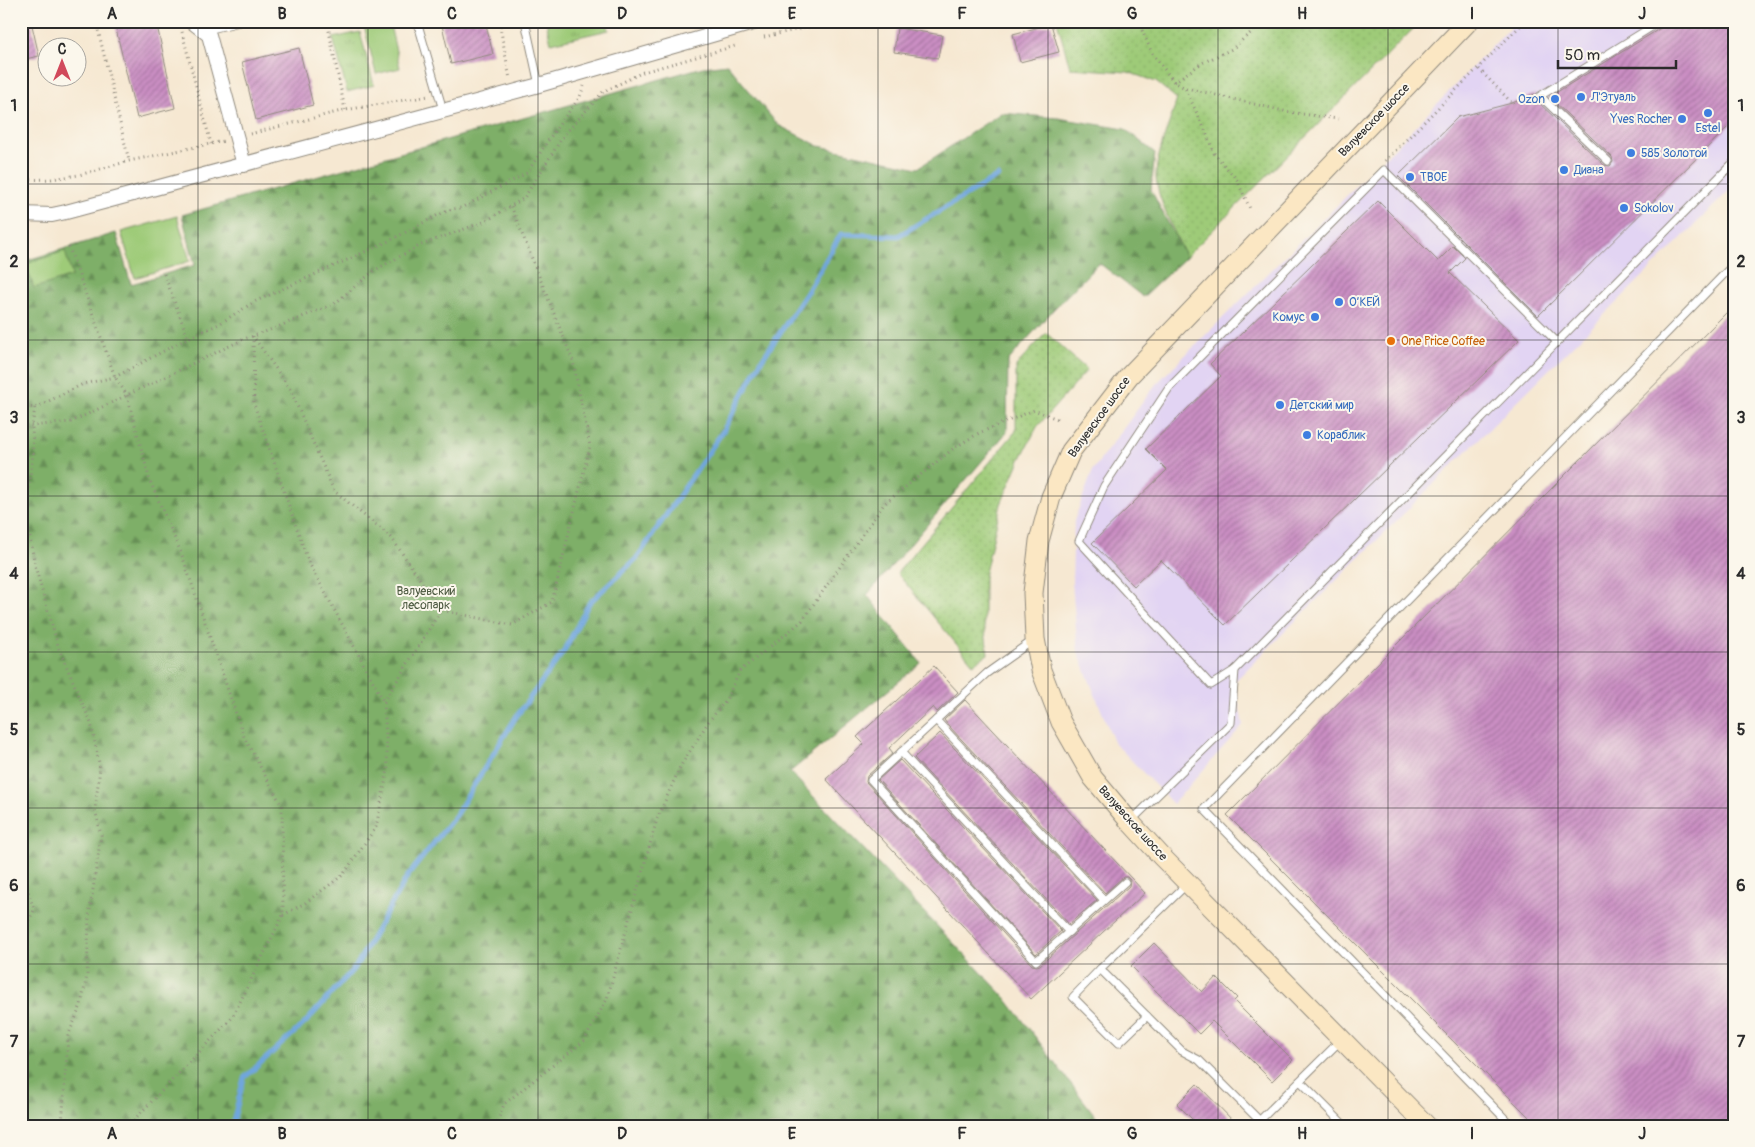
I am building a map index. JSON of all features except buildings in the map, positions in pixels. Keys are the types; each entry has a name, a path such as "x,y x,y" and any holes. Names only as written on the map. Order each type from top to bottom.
{"main road":[{"name":"Валуевское шоссе","path":"1426,1126 1188,883 1130,822 1093,778 1061,722 1041,670 1035,639 1033,594 1039,541 1051,497 1071,451 1129,376 1469,21"}],"street":[{"path":"21,214 52,215 66,212 443,110 537,79 735,31 760,21"},
{"path":"186,26 209,34 244,165"}],"lane":[{"path":"203,31 244,21"},
{"path":"417,21 443,110"},
{"path":"524,21 537,79"},
{"path":"1608,161 1540,96 1661,21"},
{"path":"1557,342 1384,170 1169,388 1104,486 1079,542 1210,685 1235,670 1734,162"},
{"path":"1512,1126 1204,809 1734,264"},
{"path":"1035,639 986,673 871,780 1036,961 1125,882"},
{"path":"1130,822 1231,724 1235,670"},
{"path":"936,720 1104,900"},
{"path":"901,752 1069,932"},
{"path":"1147,1016 1119,1043 1073,997 1188,883"},
{"path":"1100,969 1182,1051 1199,1060 1257,1123 1342,1039"},
{"path":"1300,1081 1345,1126"}],"path":[{"path":"96,21 130,161"},
{"path":"327,21 345,110"},
{"path":"498,21 510,79"},
{"path":"763,37 808,27 824,21"},
{"path":"1138,21 1152,53 1174,82 1185,88 1288,112 1338,119"},
{"path":"1174,82 1202,63 1232,49 1264,21"},
{"path":"186,26 211,144"},
{"path":"735,31 744,41"},
{"path":"21,423 32,426 71,422 244,339 334,304 375,270 421,245 486,221 524,198 564,135 603,92 643,72 735,46 735,31"},
{"path":"1479,69 1512,103"},
{"path":"501,81 537,79"},
{"path":"21,406 35,408 83,384 115,376 219,324 254,302 389,241 434,217 452,209 461,208 527,173 580,97 584,86"},
{"path":"1185,88 1206,130 1214,153 1237,180 1252,211"},
{"path":"21,180 51,179 79,175 345,110 439,95"},
{"path":"253,336 290,389 334,491 391,537 441,610 512,625 552,602 590,446 574,361 511,206"},
{"path":"69,247 115,376 127,395 150,481 182,555 244,737 282,806 282,915 232,1018 128,1126"},
{"path":"164,274 188,338"},
{"path":"253,336 254,404 308,561 384,702 388,769 376,827 343,875 305,903 282,915"},
{"path":"35,408 32,426 33,453 26,514 35,566 59,649 91,724 100,768 96,809 101,835 89,917 87,975 81,1005 68,1036 62,1126"},
{"path":"496,1126 504,1104 584,1041 607,999 657,819 680,767 709,721 726,700 740,671 802,621 884,504 922,472 954,448 979,434 1034,410 1060,420"},
{"path":"384,702 441,610"},
{"path":"21,868 34,910 21,936"}],"shaded area":[{"path":"1517,21 1734,21 1734,186 1234,682 1243,725 1173,804 1114,742 1078,652 1072,582 1074,521 1093,470 1156,384 1383,160"}],"green space":[{"path":"363,21 389,21 400,68 376,74"},
{"path":"546,21 607,21 609,30 551,43"},
{"path":"1057,21 1421,21 1186,257 1164,207 1156,178 1158,160 1177,99 1156,82 1128,72 1070,68"},
{"path":"360,32 374,85 347,92 333,38"},
{"name":"Валуевский лесопарк","path":"727,64 778,125 819,146 918,168 1001,113 1058,118 1125,129 1155,153 1151,190 1186,257 1143,297 1099,263 1052,311 1008,361 1007,432 867,595 921,663 790,772 1005,997 1103,1126 21,1126 21,262 116,233 131,284 195,265 182,215 703,67"},
{"path":"177,216 190,261 135,278 121,232"},
{"path":"65,251 72,276 34,288 26,264"},
{"path":"1046,333 1087,370 1037,427 1001,504 984,577 984,623 988,654 973,664 897,573 1016,431 1016,366"}],"waterway":[{"path":"232,1126 244,1078 305,1023 356,966 407,877 455,816 516,717 564,651 589,603 637,558 723,431 761,361 806,294 841,234 898,236 998,176"}],"place":[{"name":"Л'Этуаль","path":"1581,97"},
{"name":"Ozon","path":"1555,99"},
{"name":"Estel","path":"1708,113"},
{"name":"Yves Rocher","path":"1682,119"},
{"name":"585 Золотой","path":"1631,153"},
{"name":"Диана","path":"1564,170"},
{"name":"ТВОЕ","path":"1410,177"},
{"name":"Sokolov","path":"1624,208"},
{"name":"О’КЕЙ","path":"1339,302"},
{"name":"Комус","path":"1315,317"},
{"name":"One Price Coffee","path":"1391,341"},
{"name":"Детский мир","path":"1280,405"},
{"name":"Кораблик","path":"1307,435"}]}
